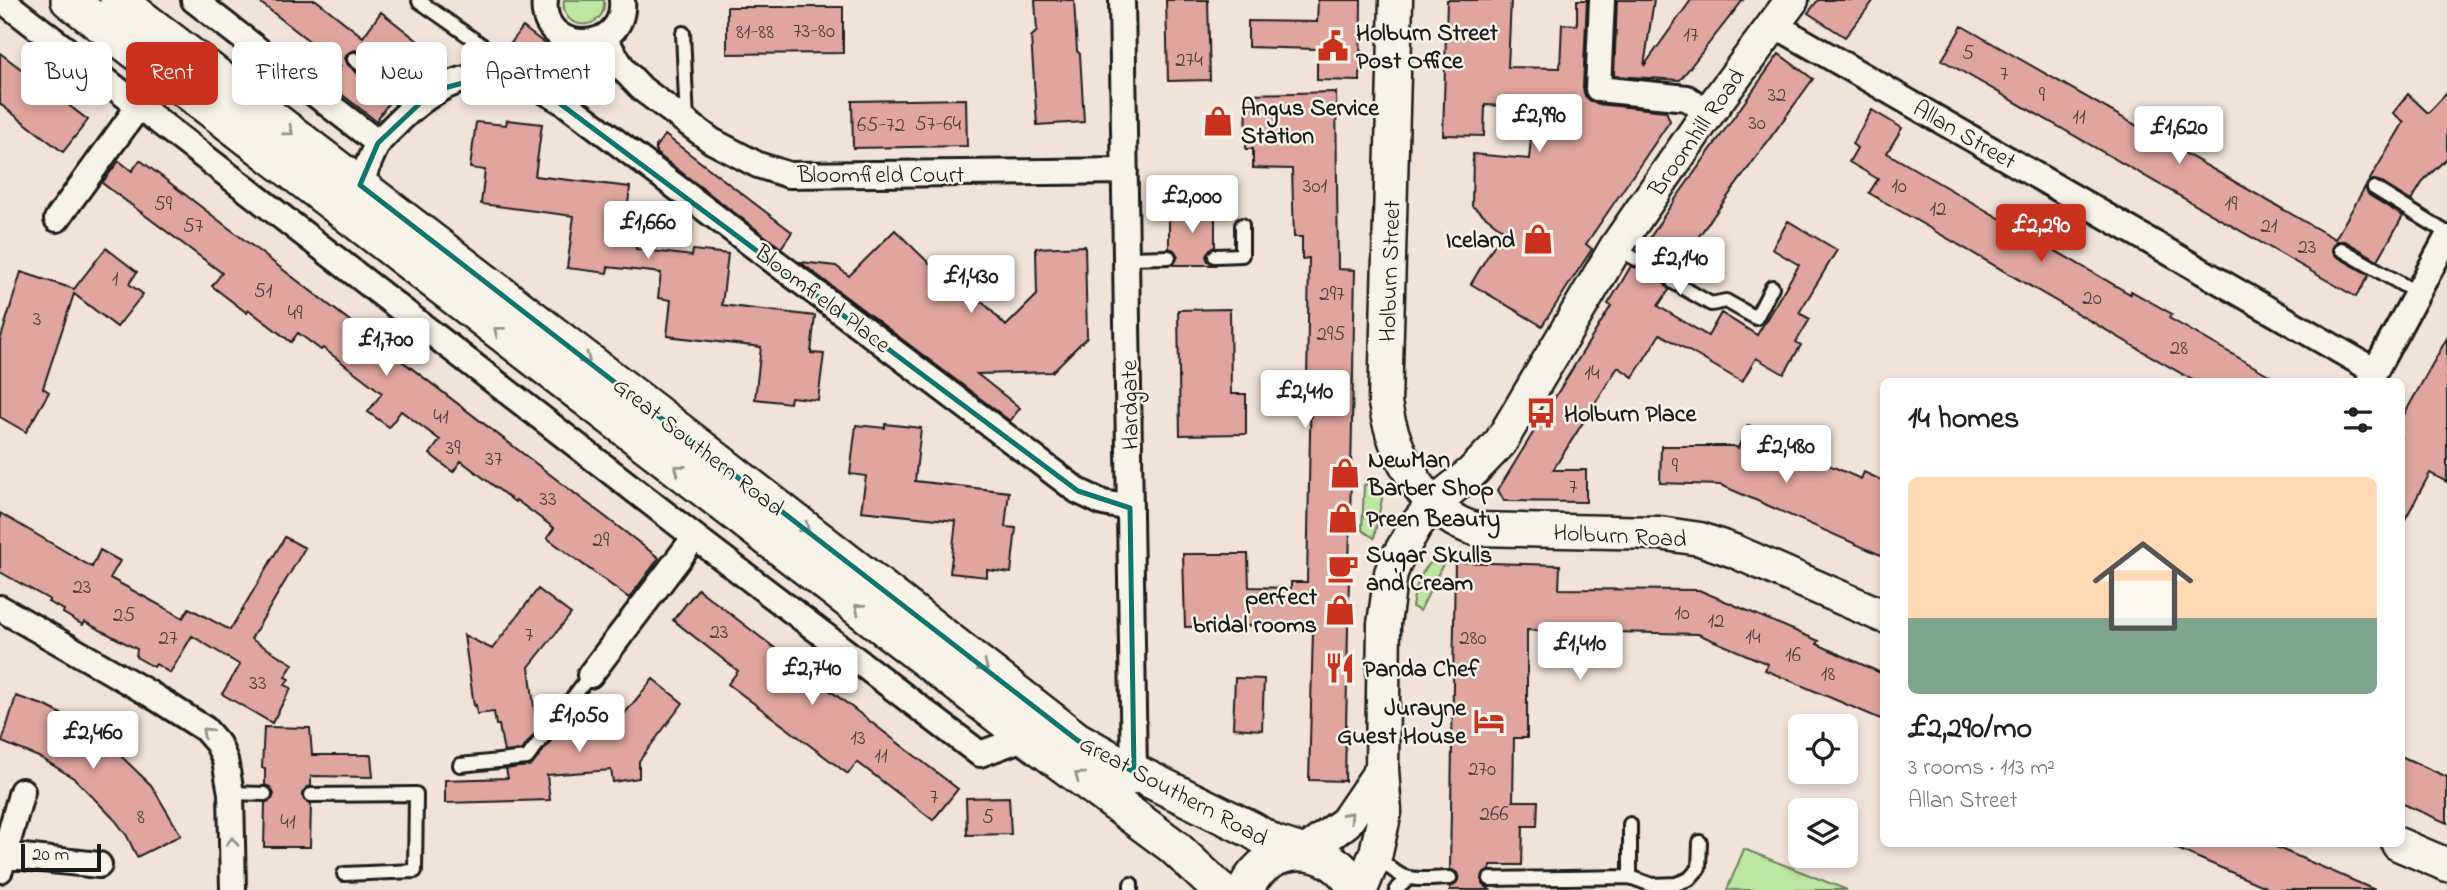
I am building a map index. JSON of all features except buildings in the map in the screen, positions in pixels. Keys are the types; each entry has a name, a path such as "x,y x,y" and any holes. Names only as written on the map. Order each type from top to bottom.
{"main road":[{"name":"Great Southern Road","path":"69,0 1027,737 1173,846 1220,890"},
{"name":"Great Southern Road","path":"118,0 1077,740 1273,843 1322,856 1338,865 1358,890"},
{"path":"1245,890 1260,868 1280,856 1304,853"}],"street":[{"path":"2,0 695,537 980,754 1027,737"},
{"path":"194,0 378,143"},
{"path":"545,0 547,18 554,30 564,39 577,43 591,43 604,38 614,29 621,18 622,0"},
{"name":"Hardgate","path":"1119,806 1134,772 1122,0"},
{"name":"Holburn Street","path":"1396,0 1385,403 1388,424 1402,460 1434,503"},
{"path":"1602,0 1598,89 1687,98 1708,113"},
{"name":"Broomhill Road","path":"1434,503 1471,473 1500,443 1626,253 1708,113 1782,12"},
{"name":"Allan Street","path":"1782,12 2372,376"},
{"name":"Bloomfield Court","path":"604,38 624,71 642,89 712,141 758,165 789,175 1125,172"},
{"name":"Bloomfield Place","path":"360,185 378,143 412,108 433,91 461,81"},
{"name":"Bloomfield Place","path":"568,105 1078,491 1102,503 1130,508"},
{"path":"57,219 139,106"},
{"path":"2372,376 2447,235"},
{"path":"1358,890 1376,853 1385,812 1382,769 1384,624 1391,573 1416,525 1434,503"},
{"name":"Holburn Road","path":"1434,503 1451,520 1475,529 1659,533 1700,539 1734,551 1880,615"},
{"path":"590,675 695,537"},
{"path":"0,608 150,694 205,729 218,744 225,760 232,793 233,890"},
{"path":"1304,853 1346,822 1382,769"},
{"path":"22,791 2,863 99,865"},
{"path":"2405,847 2447,865"}],"lane":[{"path":"419,1 477,42"},
{"path":"683,33 687,122"},
{"path":"354,59 412,108"},
{"path":"2374,188 2447,235"},
{"path":"1215,256 1242,256 1242,225"},
{"path":"2341,248 2417,293"},
{"path":"1126,258 1169,257"},
{"path":"1673,282 1711,304 1726,301 1756,318 1772,288"},
{"path":"460,765 527,758 590,675"},
{"path":"232,793 265,794"},
{"path":"311,795 416,794 415,871 344,874"},
{"path":"1630,824 1630,877"},
{"path":"1490,879 1630,877 1652,885 1676,884 1689,880 1699,868 1700,842"},
{"path":"1376,853 1390,869 1408,879 1450,878"},
{"path":"1396,890 1408,879"}],"highlighted area":[{"path":"485,77 535,85 1078,491 1130,508 1134,772 1077,740 360,185 378,143 433,91"}],"green space":[{"path":"564,0 604,0 603,11 591,23 575,23 564,11"},
{"path":"1381,480 1382,499 1374,538 1362,530 1364,485"},
{"path":"1448,551 1451,558 1443,564 1420,611 1412,607 1422,573 1432,561"},
{"path":"1744,849 1847,890 1727,890"}],"place":[{"name":"Holburn Street Post Office","path":"1333,46"},
{"name":"Angus Service Station","path":"1218,121"},
{"name":"Iceland","path":"1538,239"},
{"name":"Holburn Place","path":"1541,413"},
{"name":"NewMan Barber Shop","path":"1345,473"},
{"name":"Preen Beauty","path":"1343,518"},
{"name":"Sugar Skulls and Cream","path":"1343,568"},
{"name":"perfect bridal rooms","path":"1340,610"},
{"name":"Panda Chef","path":"1340,668"},
{"name":"Jurayne Guest House","path":"1489,721"}]}
